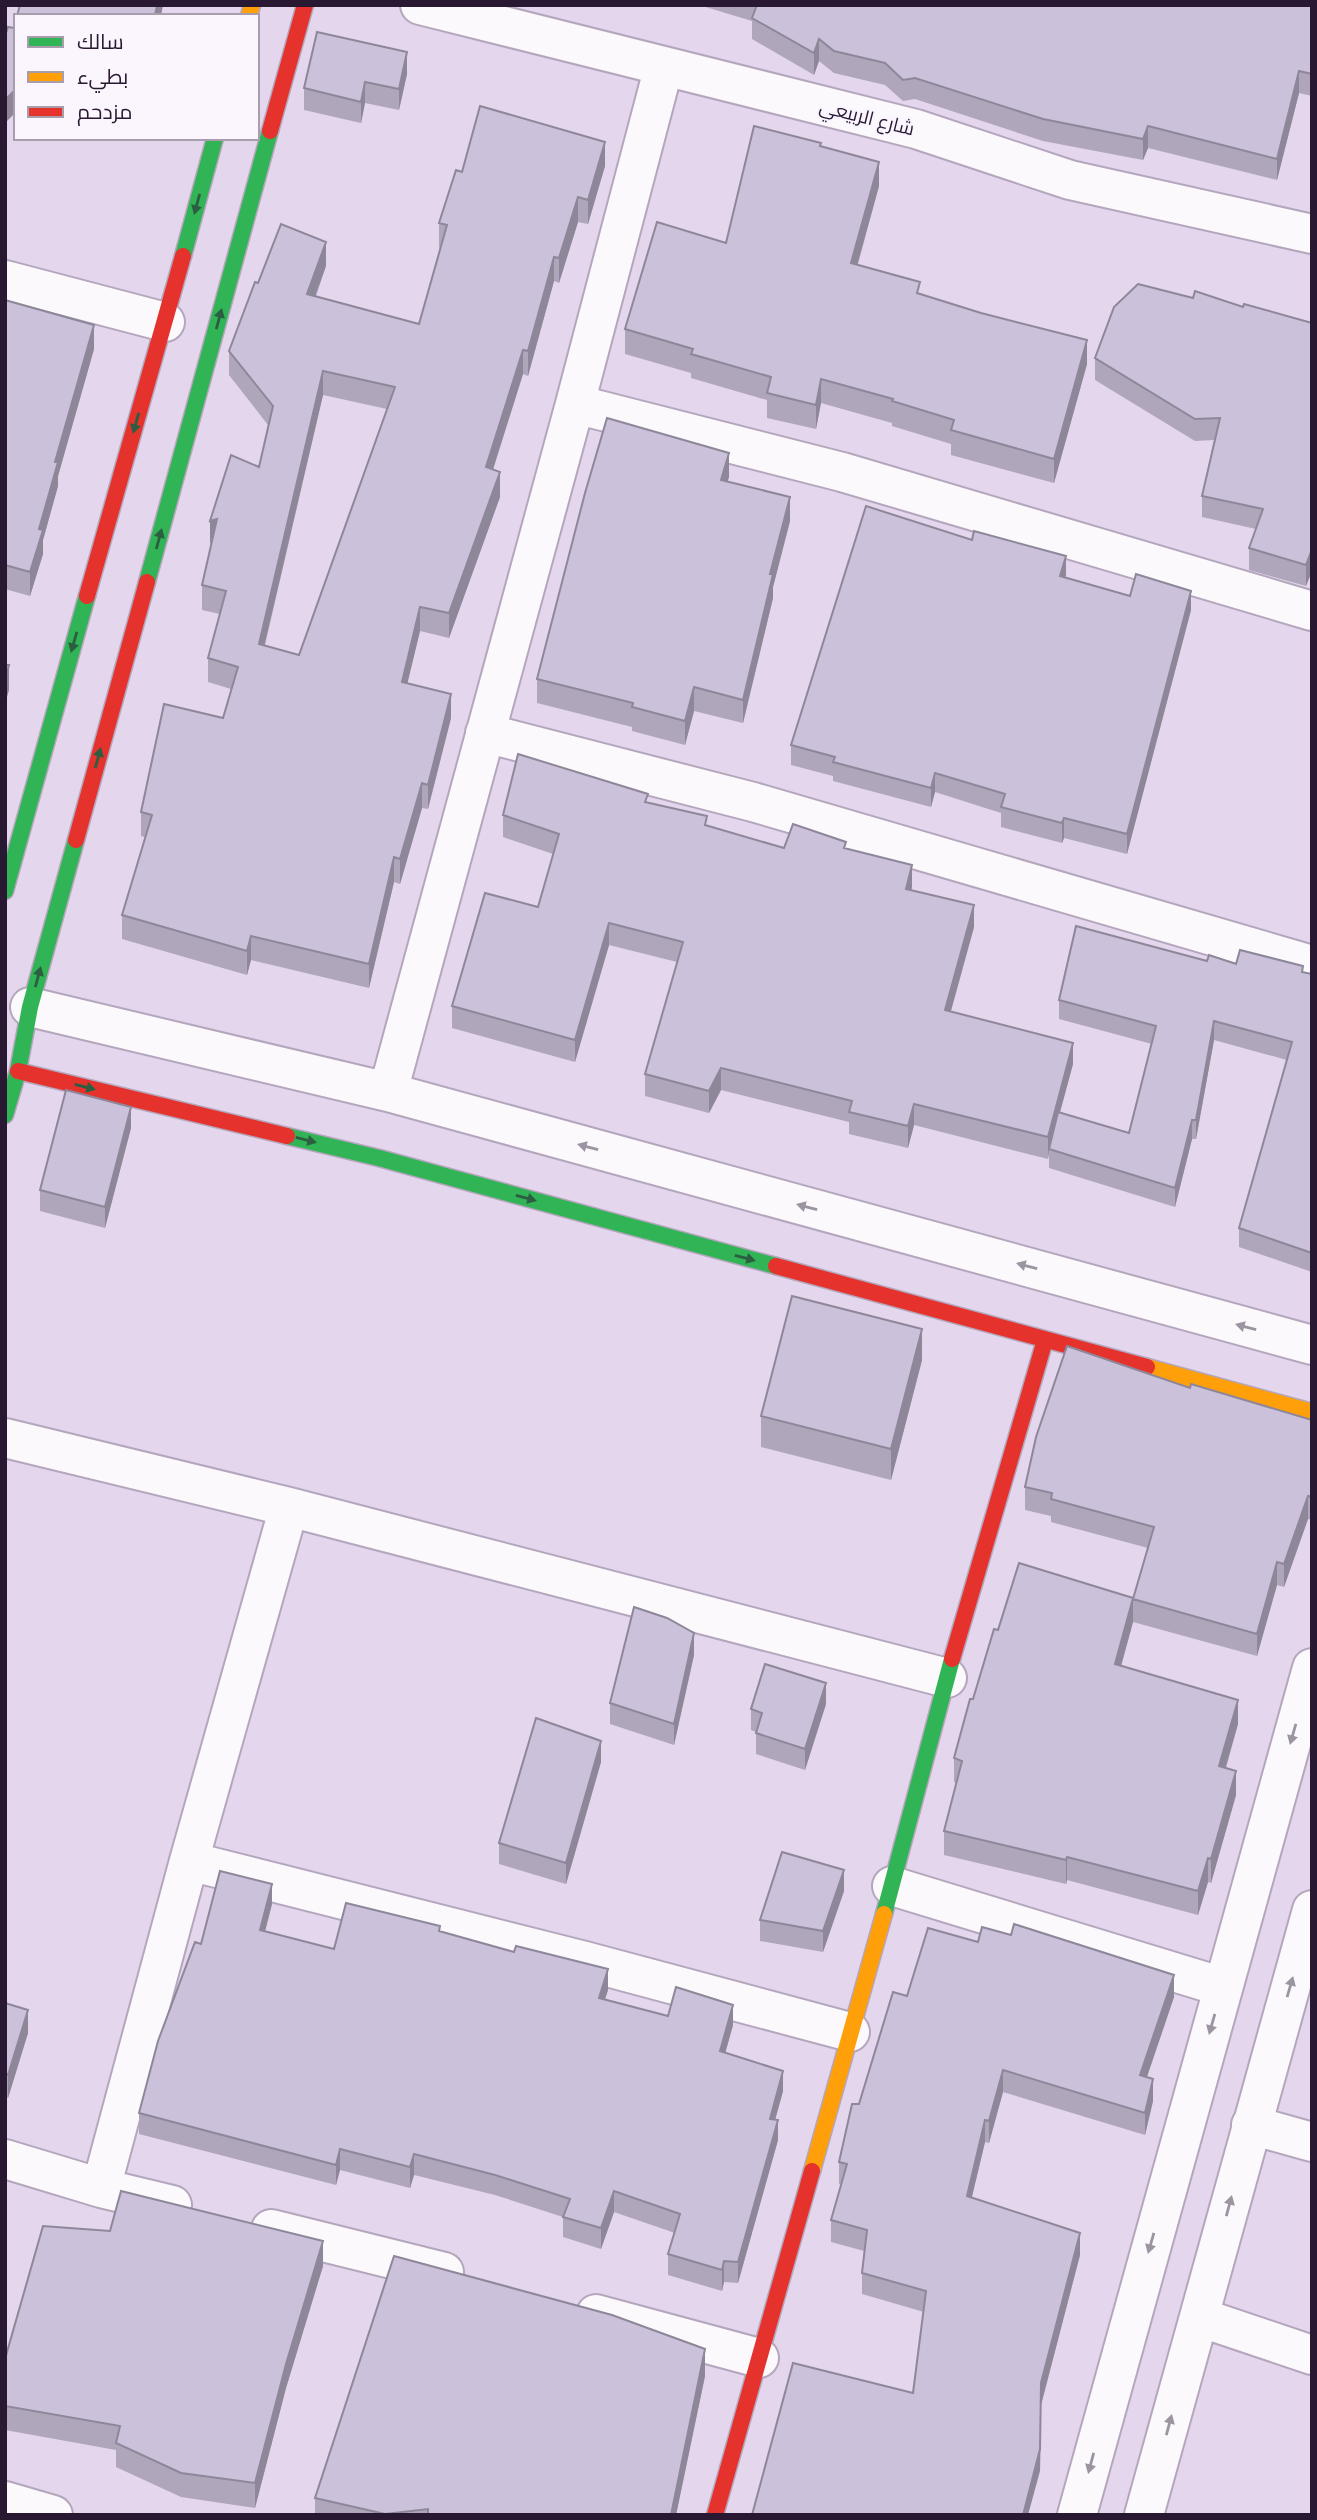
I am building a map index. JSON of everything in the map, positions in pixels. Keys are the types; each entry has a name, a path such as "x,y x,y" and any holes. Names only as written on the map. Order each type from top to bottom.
{"street":[{"path":"5,1115 18,1070 30,1007 260,147 304,5"},
{"name":"شارع الربيعي","path":"420,5 916,130 1070,180 1312,234"},
{"path":"388,1092 664,66"},
{"path":"5,891 11,840 165,322 214,140"},
{"path":"5,280 165,322"},
{"path":"575,404 842,472 1312,611"},
{"path":"485,733 753,802 1312,965"},
{"path":"30,1007 388,1092 1312,1345"},
{"path":"18,1070 379,1158 1312,1412"},
{"path":"715,2515 892,1886 947,1678 1045,1340"},
{"path":"5,1438 289,1507 947,1678"},
{"path":"101,2188 189,1861 289,1507"},
{"path":"1077,2515 1312,1668"},
{"path":"189,1861 585,1961 850,2032"},
{"path":"892,1886 1223,1987"},
{"path":"1144,2515 1312,1910"},
{"path":"1251,2125 1312,2142"},
{"path":"5,2159 101,2188 480,2282"},
{"path":"560,2304 759,2358"},
{"path":"1199,2317 1312,2355"},
{"path":"5,2501 53,2515"}],"building":[{"path":"20,5 157,5 155,14 18,14"},
{"path":"757,5 1312,5 1312,74 1299,71 1277,159 1148,126 1143,139 1043,119 915,78 903,80 885,63 834,51 819,39 814,53 752,18"},
{"path":"8,27 14,28 14,91 5,100 5,36"},
{"path":"317,32 407,52 399,89 365,82 361,102 304,88"},
{"path":"480,106 605,142 588,200 578,197 559,258 554,257 528,351 523,350 486,467 500,472 449,613 420,607 402,682 451,694 428,785 422,783 400,859 394,857 369,964 251,936 247,951 122,915 152,815 141,812 164,704 223,718 238,667 208,658 226,591 202,585 217,519 210,521 231,455 259,467 273,406 229,351 281,224 326,242 307,294 419,324 447,225 439,223 456,170 462,172","holes":["323,371 395,387 299,655 259,644"]},
{"path":"754,126 821,143 820,146 879,162 851,263 920,282 917,293 981,313 1087,340 1054,459 951,430 954,420 821,379 816,405 767,393 771,377 691,354 693,349 625,329 657,222 726,243"},
{"path":"1138,284 1193,298 1195,291 1243,307 1244,304 1312,323 1312,549 1306,565 1249,548 1263,509 1202,496 1220,418 1195,419 1095,358 1114,307"},
{"path":"5,300 94,325 55,462 58,462 39,529 43,530 30,572 5,565"},
{"path":"607,418 729,453 721,480 790,497 770,574 773,574 743,700 694,687 685,721 632,707 633,703 537,679"},
{"path":"866,506 972,540 974,531 1066,556 1060,576 1130,596 1136,574 1191,591 1127,834 1064,818 1062,823 1001,807 1005,794 935,773 931,788 833,762 835,757 791,745"},
{"path":"518,754 648,794 645,802 707,816 705,825 784,848 793,824 846,842 844,848 912,865 906,889 974,905 945,1010 1073,1043 1048,1137 914,1104 908,1126 849,1112 852,1101 721,1068 709,1091 645,1074 683,942 609,923 575,1040 452,1006 485,893 538,907 559,834 503,815"},
{"path":"1076,926 1207,961 1209,955 1236,964 1240,950 1303,966 1302,972 1312,974 1312,1253 1239,1228 1292,1042 1214,1021 1196,1120 1192,1120 1175,1188 1049,1149 1058,1112 1129,1133 1156,1026 1059,1000"},
{"path":"66,1090 131,1107 105,1207 40,1190"},
{"path":"792,1296 922,1329 891,1449 761,1416"},
{"path":"1067,1346 1190,1388 1191,1384 1312,1420 1312,1497 1308,1496 1284,1564 1277,1562 1257,1634 1133,1599 1154,1527 1051,1499 1052,1493 1025,1487 1036,1437"},
{"path":"1019,1563 1133,1598 1115,1664 1238,1700 1219,1766 1236,1771 1211,1859 1208,1858 1198,1891 1067,1857 1066,1860 944,1831 962,1761 954,1758 970,1699 973,1699 994,1629 998,1630"},
{"path":"634,1607 667,1618 694,1633 674,1724 610,1703"},
{"path":"765,1664 826,1683 805,1749 756,1733 762,1713 751,1709"},
{"path":"536,1718 601,1741 566,1863 499,1843"},
{"path":"782,1852 844,1870 823,1931 760,1920"},
{"path":"220,1871 272,1884 260,1930 334,1949 346,1903 440,1926 439,1931 514,1952 516,1946 608,1969 599,1998 668,2016 676,1987 733,2005 720,2051 783,2071 770,2119 778,2120 738,2262 724,2261 722,2270 668,2254 680,2214 614,2191 601,2228 563,2217 570,2199 495,2175 414,2154 410,2167 340,2149 336,2165 139,2113 158,2041 195,1942 201,1944"},
{"path":"1014,1924 1174,1975 1140,2075 1153,2079 1145,2113 1003,2070 989,2121 985,2120 967,2196 1080,2233 1041,2383 1040,2449 1023,2515 752,2515 793,2363 913,2393 926,2291 862,2273 867,2230 831,2220 847,2164 839,2162 852,2104 859,2104 893,1992 907,1996 928,1928 978,1942 982,1927 1011,1935"},
{"path":"5,2003 28,2010 8,2075 5,2074"},
{"path":"121,2191 323,2241 286,2364 255,2483 181,2473 116,2443 120,2426 5,2406 5,2359 43,2226 110,2231"},
{"path":"394,2256 612,2315 705,2349 671,2515 428,2515 428,2509 385,2514 315,2498"}],"traffic: fast":[{"path":"147,582 270,131"},
{"path":"183,256 214,140"},
{"path":"5,891 87,596"},
{"path":"5,1115 18,1071 30,1007 76,840"},
{"path":"287,1136 379,1158 776,1266"},
{"path":"884,1914 952,1659"}],"traffic: slow":[{"path":"250,14 252,5"},
{"path":"1147,1367 1312,1412"},
{"path":"812,2171 884,1914"}],"traffic: jam":[{"path":"270,131 305,5"},
{"path":"87,596 183,256"},
{"path":"76,840 147,582"},
{"path":"18,1071 287,1136"},
{"path":"776,1266 1147,1367"},
{"path":"952,1659 1045,1340"},
{"path":"715,2515 812,2171"}]}
